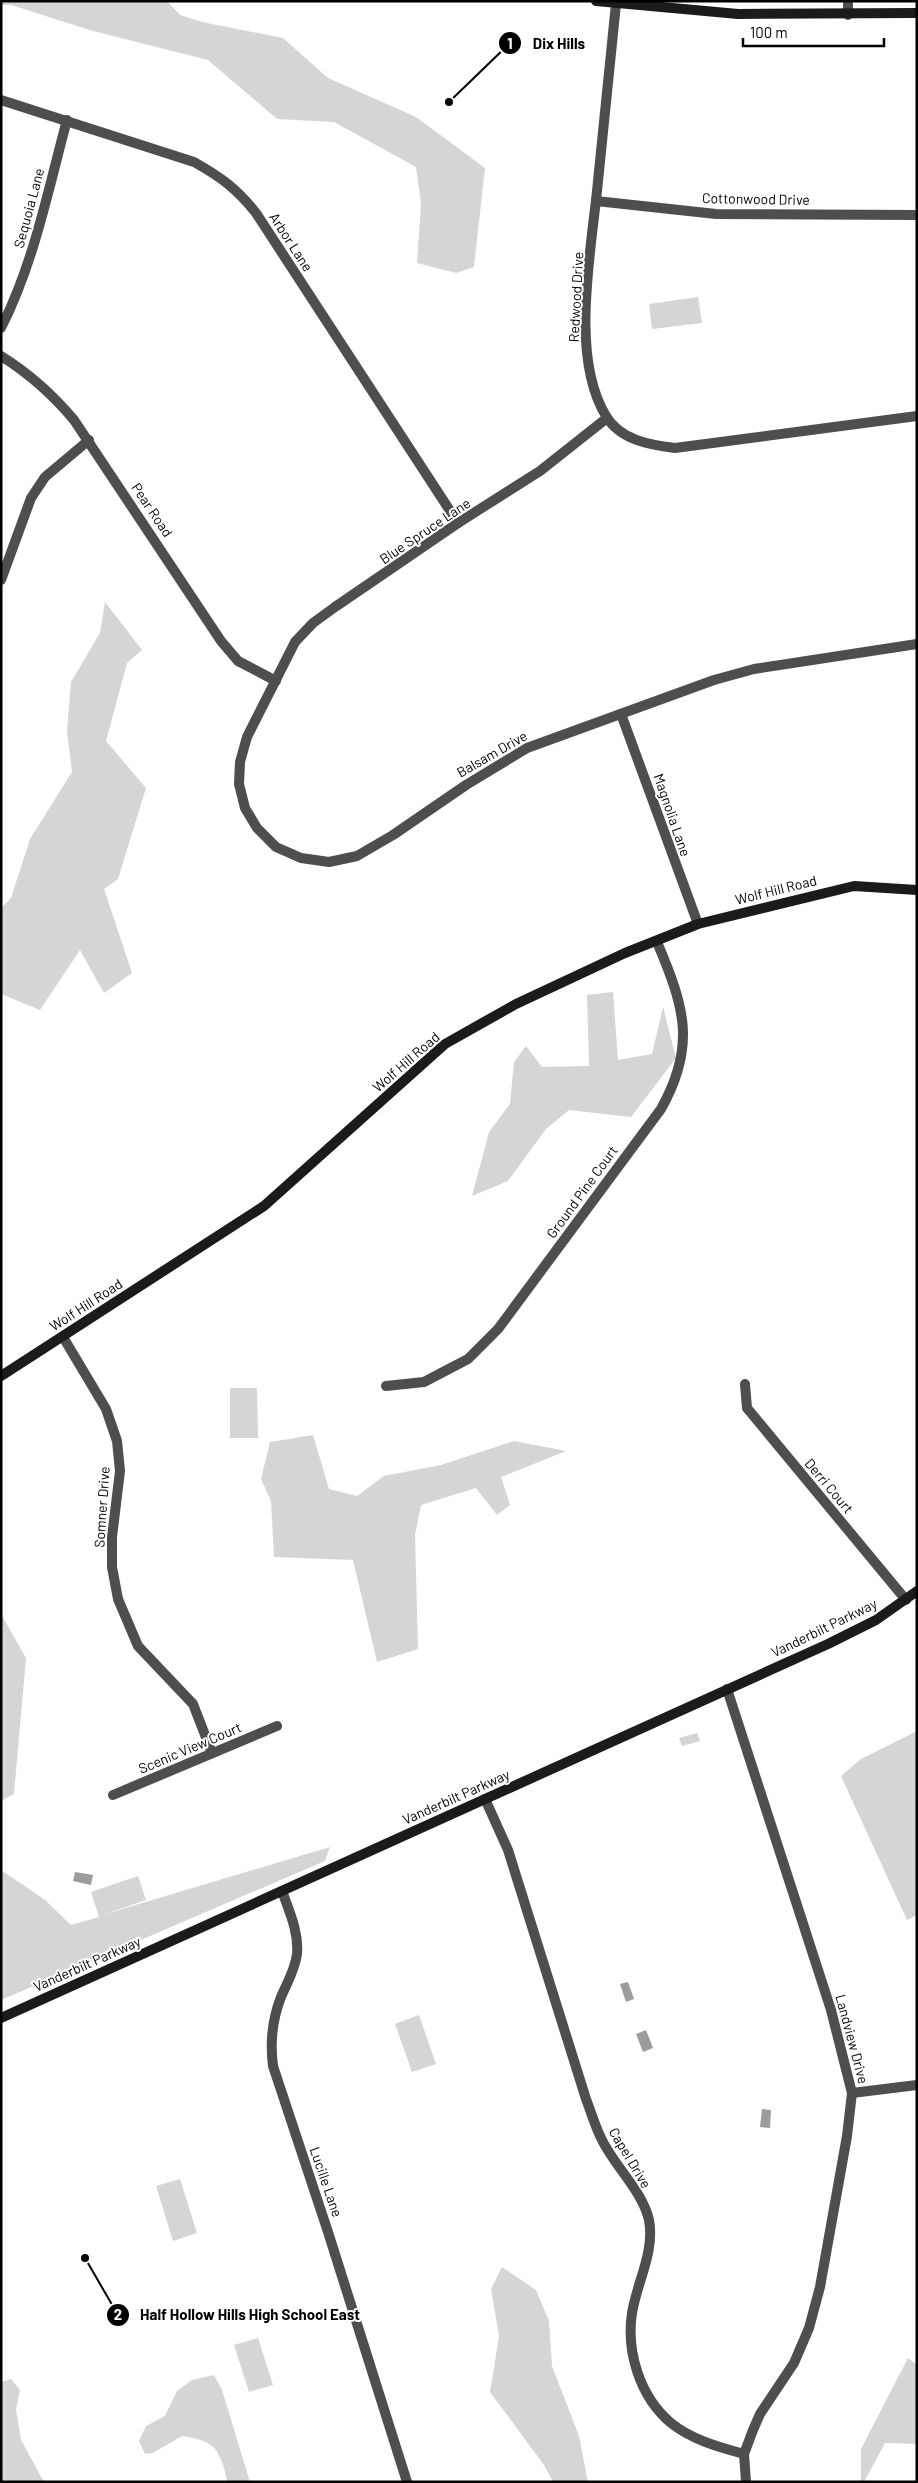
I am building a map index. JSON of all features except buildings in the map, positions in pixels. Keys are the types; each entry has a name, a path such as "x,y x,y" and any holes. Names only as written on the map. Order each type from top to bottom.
{"street":[{"path":"596,1 738,14 848,15 917,13"},
{"path":"848,1 848,15"},
{"name":"Redwood Drive","path":"616,4 586,310 588,369 596,397 607,418 624,434 645,444 675,448 917,416"},
{"name":"Arbor Lane","path":"1,100 194,162 220,176 239,192 256,213 458,523"},
{"name":"Sequoia Lane","path":"1,328 14,303 29,262 67,120"},
{"name":"Cottonwood Drive","path":"596,201 716,214 917,215"},
{"name":"Pear Road","path":"1,356 17,366 57,399 89,440 221,641 238,661 276,681"},
{"name":"Blue Spruce Lane","path":"276,681 295,642 313,623 458,523 494,502 540,471 607,418"},
{"path":"1,580 31,498 45,477 89,440"},
{"name":"Balsam Drive","path":"276,681 247,737 240,762 239,784 245,808 257,828 276,847 300,858 329,862 358,856 386,840 474,779 527,748 714,680 754,669 917,644"},
{"name":"Magnolia Lane","path":"621,714 698,924"},
{"name":"Wolf Hill Road","path":"1,1376 264,1206 445,1044 516,1004 625,953 698,924 854,886 917,890"},
{"name":"Ground Pine Court","path":"386,1386 424,1382 468,1358 498,1329 661,1109 675,1084 682,1057 684,1028 680,1004 656,942"},
{"name":"Somner Drive","path":"63,1337 102,1402 117,1440 120,1471 112,1537 112,1567 118,1600 138,1646 193,1704 212,1753"},
{"name":"Derri Court","path":"745,1384 747,1408 906,1600"},
{"name":"Vanderbilt Parkway","path":"1,2018 828,1644 876,1620 917,1591"},
{"name":"Landview Drive","path":"727,1689 831,2010 852,2094 847,2136 821,2278 809,2328 794,2363 760,2414 744,2454 746,2482"},
{"name":"Scenic View Court","path":"114,1795 277,1726"},
{"name":"Capel Drive","path":"486,1799 508,1850 586,2099 601,2138 638,2196 649,2219 651,2239 632,2313 631,2335 634,2364 643,2386 654,2404 671,2423 694,2437 716,2447 744,2454"},
{"name":"Lucille Lane","path":"282,1891 295,1926 297,1953 292,1976 280,1998 274,2020 271,2044 273,2066 407,2482"},
{"path":"852,2094 917,2085"}],"shaded area":[{"path":"1,1 167,1 180,15 202,22 283,38 328,78 416,117 485,168 474,267 456,273 417,263 421,204 416,167 334,122 277,119 208,60 93,31 11,5 1,5"},
{"path":"698,297 702,323 652,329 649,304"},
{"path":"105,602 142,650 127,663 106,741 146,788 118,879 104,889 132,973 104,993 80,950 40,1010 1,994 1,908 11,898 30,839 72,772 67,731 71,682 100,633"},
{"path":"613,992 618,1060 652,1054 663,1007 676,1058 631,1117 569,1110 546,1129 508,1181 472,1196 489,1132 510,1104 514,1062 526,1046 542,1067 589,1066 587,995"},
{"path":"230,1388 257,1388 258,1438 230,1438"},
{"path":"313,1435 329,1489 357,1496 384,1476 441,1465 514,1441 566,1451 501,1477 510,1505 497,1515 476,1488 421,1505 415,1535 418,1649 377,1662 353,1560 274,1557 271,1501 261,1479 270,1442"},
{"path":"1,1614 26,1658 14,1794 1,1801"},
{"path":"917,1731 917,1915 907,1920 841,1776 861,1759"},
{"path":"697,1733 700,1741 682,1746 679,1738"},
{"path":"330,1847 325,1861 1,2000 1,1870 45,1900 71,1925 99,1917 91,1892 138,1876 146,1900 102,1915"},
{"path":"75,1872 93,1875 91,1885 73,1881"},
{"path":"628,1982 634,1999 626,2002 620,1984"},
{"path":"419,2015 436,2064 412,2072 395,2024"},
{"path":"646,2030 653,2048 643,2052 636,2034"},
{"path":"762,2109 771,2110 770,2128 760,2127"},
{"path":"180,2179 197,2233 173,2241 156,2186"},
{"path":"502,2267 536,2290 549,2321 552,2366 579,2436 588,2482 553,2482 544,2465 490,2392 499,2336 491,2289"},
{"path":"258,2338 273,2385 249,2392 234,2345"},
{"path":"908,2358 917,2365 917,2444 885,2443 864,2482 861,2482 861,2449"},
{"path":"214,2375 222,2390 250,2482 227,2482 218,2453 212,2446 202,2440 182,2436 153,2453 145,2454 139,2441 146,2426 165,2416 177,2391 192,2380"},
{"path":"11,2379 20,2390 16,2409 21,2440 44,2482 1,2482 1,2382"}],"place":[{"name":"Dix Hills","path":"449,102"},
{"name":"Half Hollow Hills High School East","path":"85,2258"}]}
